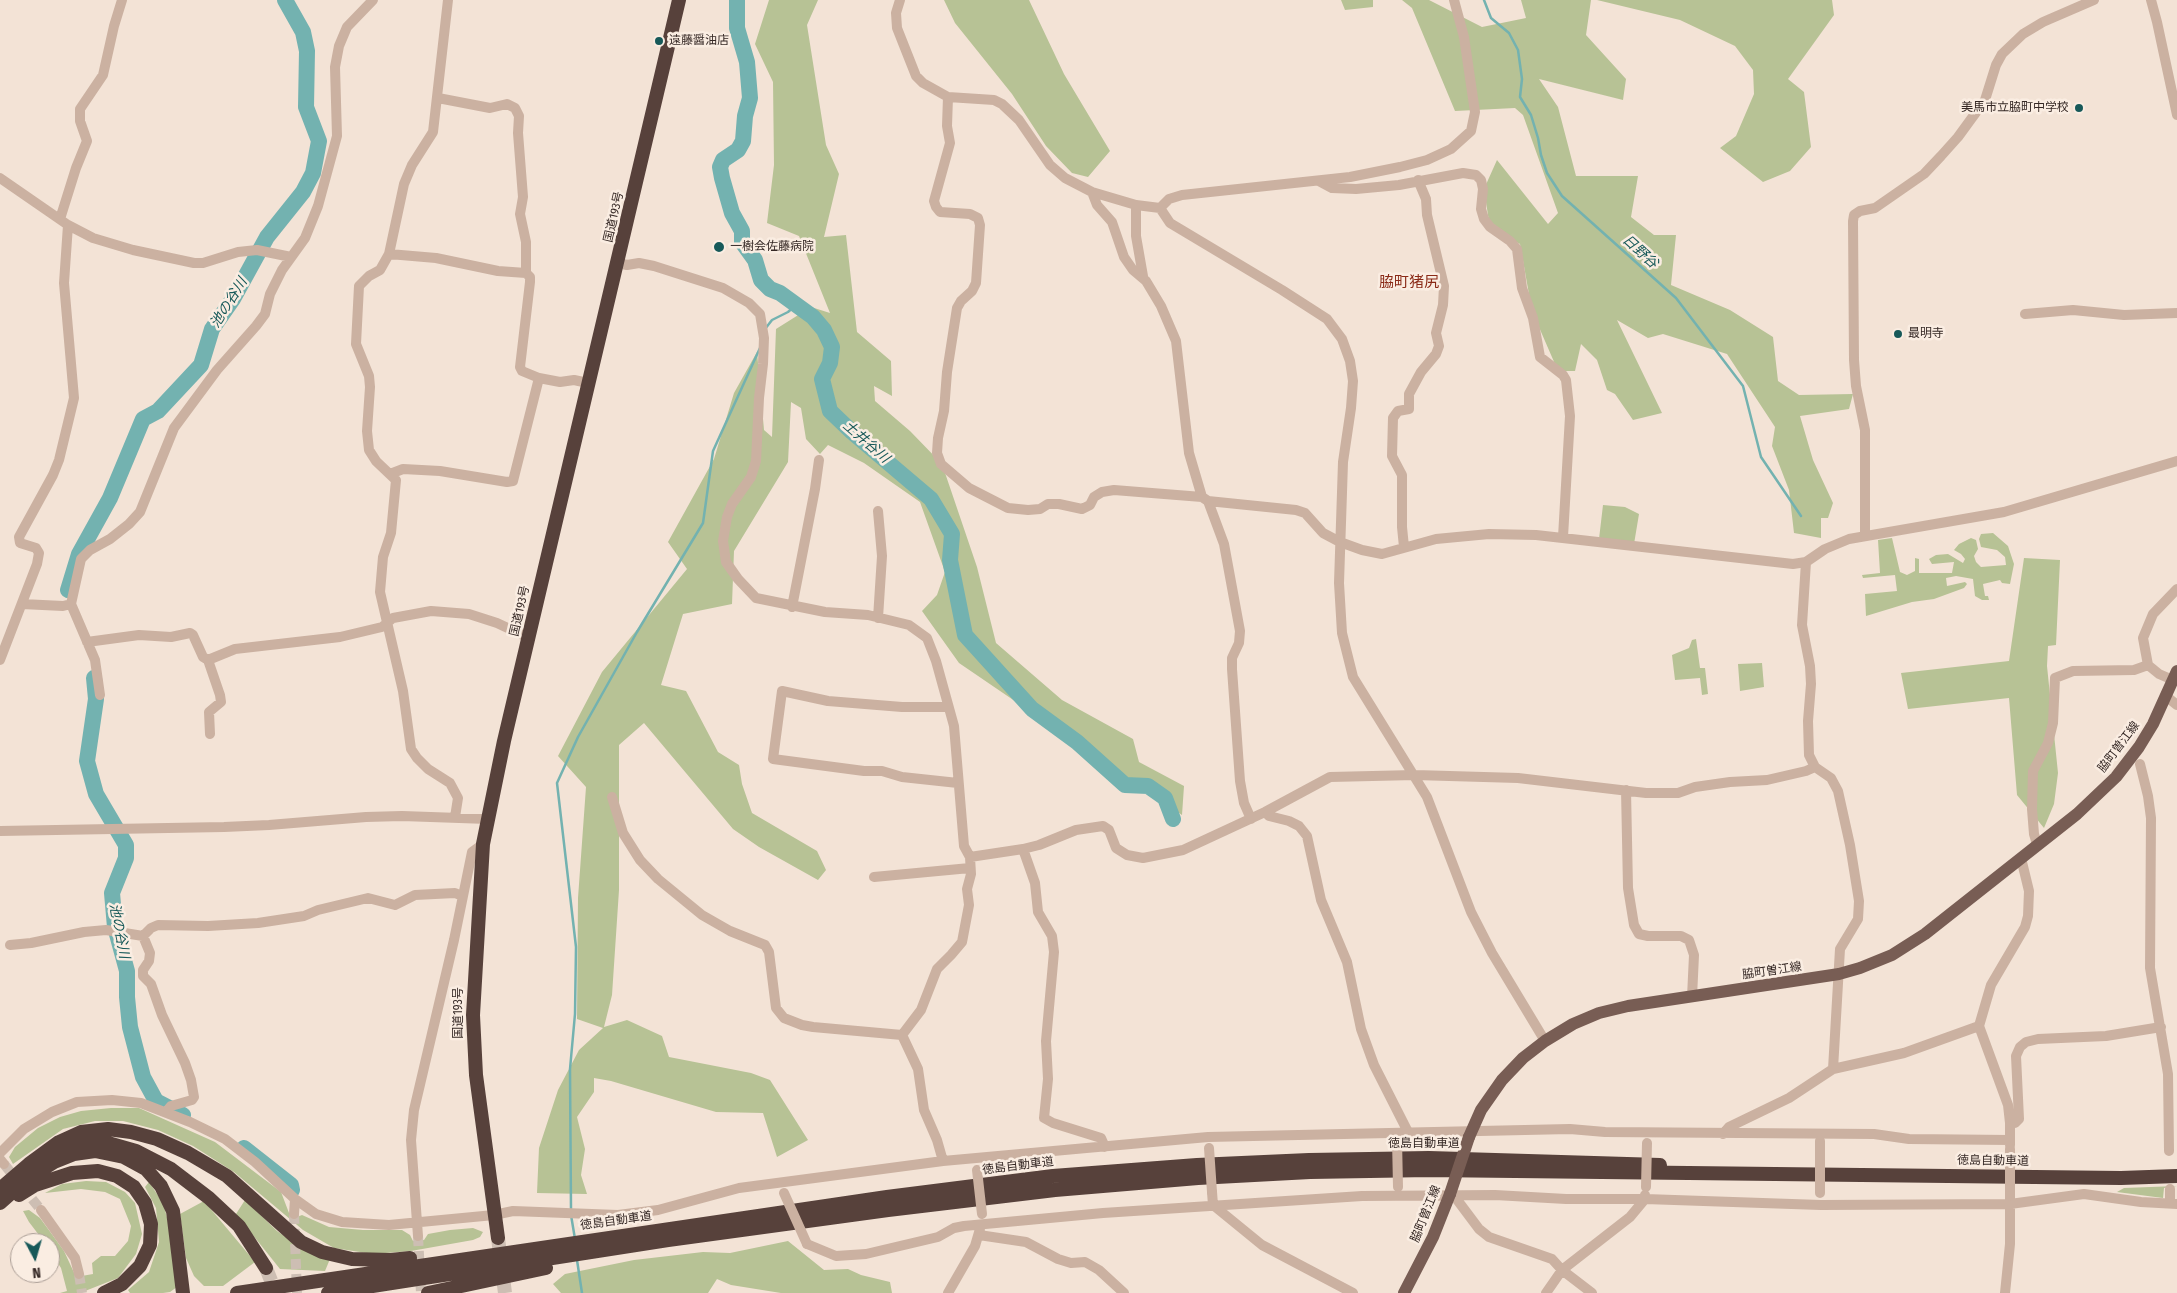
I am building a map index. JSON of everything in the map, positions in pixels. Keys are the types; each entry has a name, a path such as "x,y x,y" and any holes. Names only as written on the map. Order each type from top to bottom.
{"highway":[{"name":"国道193号","path":"498,1238 476,1074 473,1015 483,844 588,383 679,0"},
{"path":"0,1189 59,1142 81,1132 108,1129 131,1132 157,1139 188,1153 227,1176 301,1242 322,1252 352,1258 391,1260 565,1243"},
{"path":"29,1164 57,1150 78,1144 108,1143 136,1151 172,1169 209,1198 239,1226 266,1268"},
{"path":"0,1205 27,1179 54,1162 74,1154 95,1151 124,1157 146,1169 161,1186 173,1211 183,1293"},
{"name":"徳島自動車道","path":"237,1293 565,1243 887,1197 1014,1181 1197,1165 1309,1160 1429,1158 1635,1163 1809,1173"},
{"name":"徳島自動車道","path":"328,1293 668,1240 1055,1190 1198,1178 1310,1172 1429,1170 1634,1174 1809,1173 2121,1178 2177,1176"},
{"path":"0,1205 35,1185 72,1173 98,1171 117,1176 134,1187 145,1203 151,1224 150,1246 140,1266 122,1284 104,1293"},
{"path":"428,1293 668,1240"}],"main road":[{"name":"脇町曽江線","path":"1404,1293 1433,1237 1451,1195 1470,1134 1481,1110 1502,1080 1523,1058 1545,1041 1573,1024 1600,1013 1628,1006 1839,974 1892,955 1925,934 2077,814 2116,777 2139,747 2166,697 2175,675"}],"street":[{"path":"0,660 40,553 36,548 20,543 19,538 53,475 59,460 74,398 64,283 64,222 76,168 87,141 80,121 80,110 103,75 122,0"},
{"path":"100,695 95,660 71,604 81,560 90,550 110,539 129,524 140,512 174,428 216,370 265,314 270,294 282,270 305,238 318,206 337,136 334,77 340,46 348,27 373,0"},
{"path":"448,0 433,132 412,165 404,184 388,254 380,270 369,276 359,286 356,344 369,376 367,431 369,450 376,461 396,480 391,533 380,571 380,592 403,691 411,748 416,758 428,769 450,783 458,798 455,817"},
{"path":"900,0 896,13 897,28 916,76 923,83 948,97 994,100 1002,104 1019,120 1050,165 1064,178 1092,192 1136,205 1160,208 1169,200 1182,195 1319,181 1400,168 1427,160 1451,149 1471,131 1475,112 1471,74 1454,0"},
{"path":"1865,536 1866,441 1863,414 1856,386 1853,337 1852,221 1854,215 1860,211 1875,208 1924,174 1941,156 1958,137 1985,100 1996,65 2002,54 2023,34 2043,22 2094,0"},
{"path":"2151,0 2158,22 2177,115"},
{"path":"948,97 947,126 950,143 934,201 940,212 970,214 978,218 980,225 976,283 972,291 960,301 957,308 937,453 940,464 969,488 1008,508 1028,510 1040,509 1048,504 1059,504 1082,509 1090,505 1094,497 1102,492 1114,490 1296,510 1305,513 1323,533 1340,542 1362,550 1382,554 1436,538 1489,534 1563,537 1792,564 1806,562 1839,543 1865,536 2004,512 2177,461"},
{"path":"438,98 490,108 507,104 515,108 519,116 518,133 523,197 520,214 526,242 526,273 530,277 520,367 522,371 539,378 560,382 574,380 588,383"},
{"path":"1319,181 1332,188 1356,189 1399,185 1463,173 1476,175 1481,180 1484,189 1481,210 1484,220 1490,227 1510,241 1517,250 1522,288 1533,318 1537,351 1545,362 1563,375 1566,380 1569,402 1563,537"},
{"path":"0,178 64,222 93,238 125,247 194,263 203,263 238,252 260,250 291,257"},
{"path":"1404,547 1402,476 1392,456 1393,418 1398,411 1410,409 1409,394 1421,372 1436,354 1439,346 1436,333 1443,305 1444,286 1427,216 1426,199 1418,180"},
{"path":"1092,192 1097,205 1112,222 1124,257 1134,270 1143,276"},
{"path":"1136,205 1136,236 1143,276 1160,306 1176,341 1189,453 1205,499 1224,544 1240,630 1239,643 1232,658 1232,669 1240,781 1244,803 1251,819"},
{"path":"1160,208 1170,223 1327,319 1342,339 1350,361 1353,380 1352,408 1343,462 1340,542 1342,633 1353,677 1415,776 1440,827 1471,912 1492,952 1545,1041"},
{"path":"388,254 436,258 498,271 526,273"},
{"path":"618,263 627,266 639,263 654,266 723,288 749,302 760,314 764,338 756,461 751,477 730,511 723,541 726,562 746,589 756,598 792,607 878,618 909,625 927,638 936,661 954,726 964,846 970,857 967,889 969,905 962,942 952,956 937,969 921,1010 902,1035"},
{"path":"2025,314 2073,310 2124,315 2177,313"},
{"path":"390,474 403,469 440,471 507,482 513,481 539,378"},
{"path":"792,607 819,460"},
{"path":"878,511 882,556 878,618"},
{"path":"1806,562 1802,625 1810,666 1810,755 1814,766 1831,778 1838,791 1859,902 1858,919 1840,948 1833,1069"},
{"path":"2175,675 2159,674 2148,665 2143,638 2153,614 2177,589"},
{"path":"22,604 62,606 71,604"},
{"path":"208,660 235,649 340,637 382,627 393,618 431,611 469,614 497,623 529,638"},
{"path":"87,642 139,635 171,638 190,633 193,635 203,657 208,660 220,695 221,702 209,712 210,734"},
{"path":"2037,844 2034,834 2032,809 2033,771 2048,743 2053,723 2055,678 2073,671 2134,670 2148,665"},
{"path":"948,707 902,707 828,701 782,690 772,759 864,771 882,771 902,777 958,782"},
{"path":"2166,697 2177,705"},
{"path":"2140,764 2151,818 2150,968 2168,1074 2170,1151"},
{"path":"970,857 1039,846 1076,830 1103,826 1109,830 1116,848 1127,855 1143,858 1182,850 1251,819 1330,777 1518,778 1626,790 1678,793 1695,787 1730,782 1767,780 1806,772 1814,766"},
{"path":"1626,790 1628,888 1634,925 1638,934 1648,936 1681,936 1689,940 1694,955 1692,997"},
{"path":"612,797 623,834 640,860 658,879 702,915 730,931 764,945 770,952 776,1008 784,1018 802,1025 814,1027 902,1035"},
{"path":"1265,812 1269,816 1289,821 1299,826 1307,836 1321,900 1347,962 1361,1029 1401,1134 1398,1191"},
{"path":"0,831 269,825 366,817 488,819"},
{"path":"418,1236 411,1140 414,1110 454,940 472,852 483,844"},
{"path":"1023,849 1034,883 1038,912 1052,936 1054,952 1046,1041 1048,1079 1044,1118 1053,1123 1101,1138 1105,1147"},
{"path":"2005,1293 2010,1244 2010,1123 2008,1105 1979,1026 1991,985 2025,927 2028,916 2029,891 2021,858"},
{"path":"874,877 970,868"},
{"path":"143,936 158,924 208,926 258,923 304,916 318,910 368,898 388,905 395,905 414,895 455,893 462,896"},
{"path":"10,945 106,930 143,936"},
{"path":"143,936 150,953 149,961 143,970 143,976 151,984 162,1015 192,1080 194,1097 192,1100 168,1109"},
{"path":"1723,1134 1730,1127 1789,1098 1833,1069 1904,1053 1979,1026"},
{"path":"2010,1123 2015,1123 2020,1119 2016,1056 2020,1047 2026,1042 2106,1036 2161,1027"},
{"path":"902,1035 918,1069 924,1110 937,1140 943,1161"},
{"path":"0,1153 24,1129 52,1112 77,1102 112,1100 141,1102 168,1109 225,1140 255,1162 294,1199 316,1214 342,1222 389,1224 494,1215 513,1211 618,1215 658,1210 740,1188 783,1188 943,1161 1105,1147 1401,1134 1647,1131 1820,1137 1874,1134 1909,1139 2010,1145"},
{"path":"1546,1293 1562,1270 1630,1217 1645,1198 1647,1131"},
{"path":"1820,1137 1821,1205"},
{"path":"1208,1143 1213,1205 1262,1245 1354,1293"},
{"path":"948,1293 975,1246 980,1230 982,1214 976,1157"},
{"path":"783,1188 807,1244 836,1256 866,1254 938,1237 954,1228 980,1230 1026,1242 1058,1259 1071,1263 1085,1262 1099,1270 1124,1293"},
{"path":"980,1230 1213,1205 1398,1191 1566,1199 1645,1198 1821,1205 2010,1200 2084,1194 2141,1202 2173,1203 2170,1189"},
{"path":"1451,1195 1479,1229 1489,1237 1552,1258 1562,1270 1592,1293"},
{"path":"294,1199 294,1214"},
{"path":"41,1210 75,1258 79,1274"}],"green space":[{"path":"769,0 818,0 807,25 826,145 839,174 824,237 846,235 857,332 891,361 892,396 874,386 875,401 910,431 942,464 977,567 996,643 1062,700 1133,739 1139,762 1184,786 1182,815 959,663 922,611 937,595 945,572 920,502 864,463 828,445 820,454 806,439 801,408 791,402 788,462 734,551 732,604 683,614 661,685 686,691 718,752 739,765 742,784 752,813 817,851 826,870 818,880 759,847 733,829 644,723 619,745 619,890 612,995 604,1027 627,1020 662,1036 669,1057 751,1073 770,1080 808,1140 777,1157 763,1113 716,1112 611,1081 594,1078 594,1092 577,1117 585,1149 581,1175 587,1194 537,1193 539,1148 558,1090 579,1050 603,1028 577,1019 578,898 586,787 558,756 602,672 687,569 668,542 714,459 734,393 757,352 764,430 772,437 776,329 811,307 830,313 799,236 767,223 774,165 773,82 755,44"},
{"path":"944,0 1029,0 1064,74 1110,151 1088,177 1072,173 1046,146 1012,94 955,23"},
{"path":"1341,0 1373,0 1373,7 1345,10"},
{"path":"1402,0 1429,0 1482,27 1526,18 1521,0 1591,0 1586,35 1626,79 1623,100 1539,79 1558,107 1576,176 1638,176 1631,217 1654,235 1676,235 1671,285 1730,310 1773,337 1778,381 1799,395 1853,394 1849,409 1800,416 1813,460 1833,503 1828,518 1821,518 1821,538 1794,533 1789,490 1772,446 1775,427 1727,354 1663,334 1648,338 1617,320 1662,413 1633,420 1615,394 1607,390 1597,360 1581,344 1575,371 1558,371 1532,311 1520,244 1490,228 1484,189 1497,160 1548,224 1558,213 1523,115 1515,108 1455,111 1412,8"},
{"path":"1597,0 1832,0 1834,15 1788,79 1804,92 1811,147 1790,171 1763,182 1720,148 1736,136 1754,94 1753,70 1735,46 1680,20"},
{"path":"1603,505 1625,507 1639,514 1634,544 1599,539"},
{"path":"1993,533 2008,546 2014,564 2010,584 2002,583 2000,580 1983,584 1985,596 1988,596 1989,600 1982,600 1975,596 1973,579 1956,576 1946,578 1947,586 1965,582 1967,584 1964,588 1934,599 1912,602 1866,616 1865,594 1897,591 1895,575 1863,578 1862,575 1880,573 1878,540 1892,538 1900,572 1907,575 1915,571 1915,558 1919,559 1919,573 1952,573 1954,562 1932,564 1929,559 1936,555 1948,554 1963,563 1965,559 1954,550 1959,544 1971,538 1976,540 1978,549 1974,556 1976,562 1981,567 2006,565 2005,557 1997,550 1981,547 1979,539 1981,534"},
{"path":"2024,558 2060,560 2056,645 2048,646 2047,666 2058,773 2054,804 2044,828 2017,795 2009,698 1908,709 1901,673 2009,661"},
{"path":"1696,639 1700,668 1705,668 1708,694 1702,695 1700,678 1675,680 1672,655 1689,648 1692,640"},
{"path":"1762,663 1764,687 1740,691 1738,664"},
{"path":"139,1108 215,1142 281,1192 289,1213 297,1217 302,1215 329,1227 363,1230 402,1230 410,1235 413,1241 424,1240 428,1234 450,1230 473,1228 483,1232 480,1237 473,1240 411,1251 373,1254 334,1248 303,1230 234,1172 193,1146 158,1130 123,1121 95,1121 63,1129 13,1164 9,1157 15,1147 38,1128 60,1117 81,1111"},
{"path":"86,1181 106,1182 125,1192 135,1203 142,1234 136,1254 118,1278 80,1293 60,1293 67,1291 60,1266 60,1246 76,1277 93,1274 92,1263 101,1256 115,1256 128,1241 131,1226 120,1199 105,1192 81,1189 45,1193 62,1184"},
{"path":"149,1182 163,1203 173,1239 177,1287 170,1292 163,1293 130,1293 128,1290 149,1272 159,1242 156,1208 145,1187"},
{"path":"2177,1186 2164,1188 2163,1198 2117,1192 2124,1188"},
{"path":"245,1200 277,1231 303,1249 330,1259 325,1271 280,1269 236,1214"},
{"path":"204,1201 255,1262 223,1286 204,1286 194,1276 186,1258 180,1214"},
{"path":"29,1210 40,1218 51,1233 37,1233 23,1211"},
{"path":"788,1241 824,1270 848,1269 861,1275 890,1282 892,1293 781,1293 731,1285 717,1279 708,1293 561,1293 553,1284 565,1274 634,1260 703,1252 730,1253"}],"waterway":[{"name":"池の谷川","path":"68,590 79,554 110,498 143,419 158,411 201,365 212,329 233,299 267,237 303,192 313,173 319,141 306,107 307,51 303,32 285,0"},
{"name":"土井谷川","path":"737,0 737,28 747,62 750,98 745,116 743,141 738,150 723,160 720,167 722,178 732,213 742,231 742,242 755,260 761,280 770,289 780,293 813,317 824,330 832,347 830,363 822,379 830,411 931,499 952,534 950,560 965,635 1032,709 1077,742 1125,785 1148,786 1165,798 1173,819"},
{"name":"日野谷","path":"1484,0 1491,18 1509,33 1518,50 1522,79 1520,97 1531,115 1547,173 1562,196 1676,298 1743,386 1761,457 1801,516"},
{"path":"765,329 772,320 788,312 796,305"},
{"path":"571,1210 570,1069 575,1014 576,947 557,783 578,737 637,632 703,523 713,451 760,348"},
{"name":"池の谷川","path":"94,678 96,699 87,761 96,794 126,845 126,858 112,893 115,927 127,971 130,1027 143,1077 156,1101 183,1115"},
{"name":"池の谷川","path":"244,1148 291,1185 292,1190"},
{"path":"571,1215 575,1239"},
{"path":"577,1260 582,1293"}],"tunnel":[{"path":"4,1164 41,1210"},
{"path":"294,1214 297,1293"},
{"path":"418,1236 421,1293"},
{"path":"498,1238 505,1293"},
{"path":"266,1268 276,1293"},
{"path":"79,1274 82,1293"}],"place":[{"name":"遠藤醤油店","path":"659,41"},
{"name":"美馬市立脇町中学校","path":"2079,108"},
{"name":"一樹会佐藤病院","path":"719,247"},
{"name":"最明寺","path":"1898,334"}],"district":[{"name":"脇町猪尻","path":"1409,283"}]}
